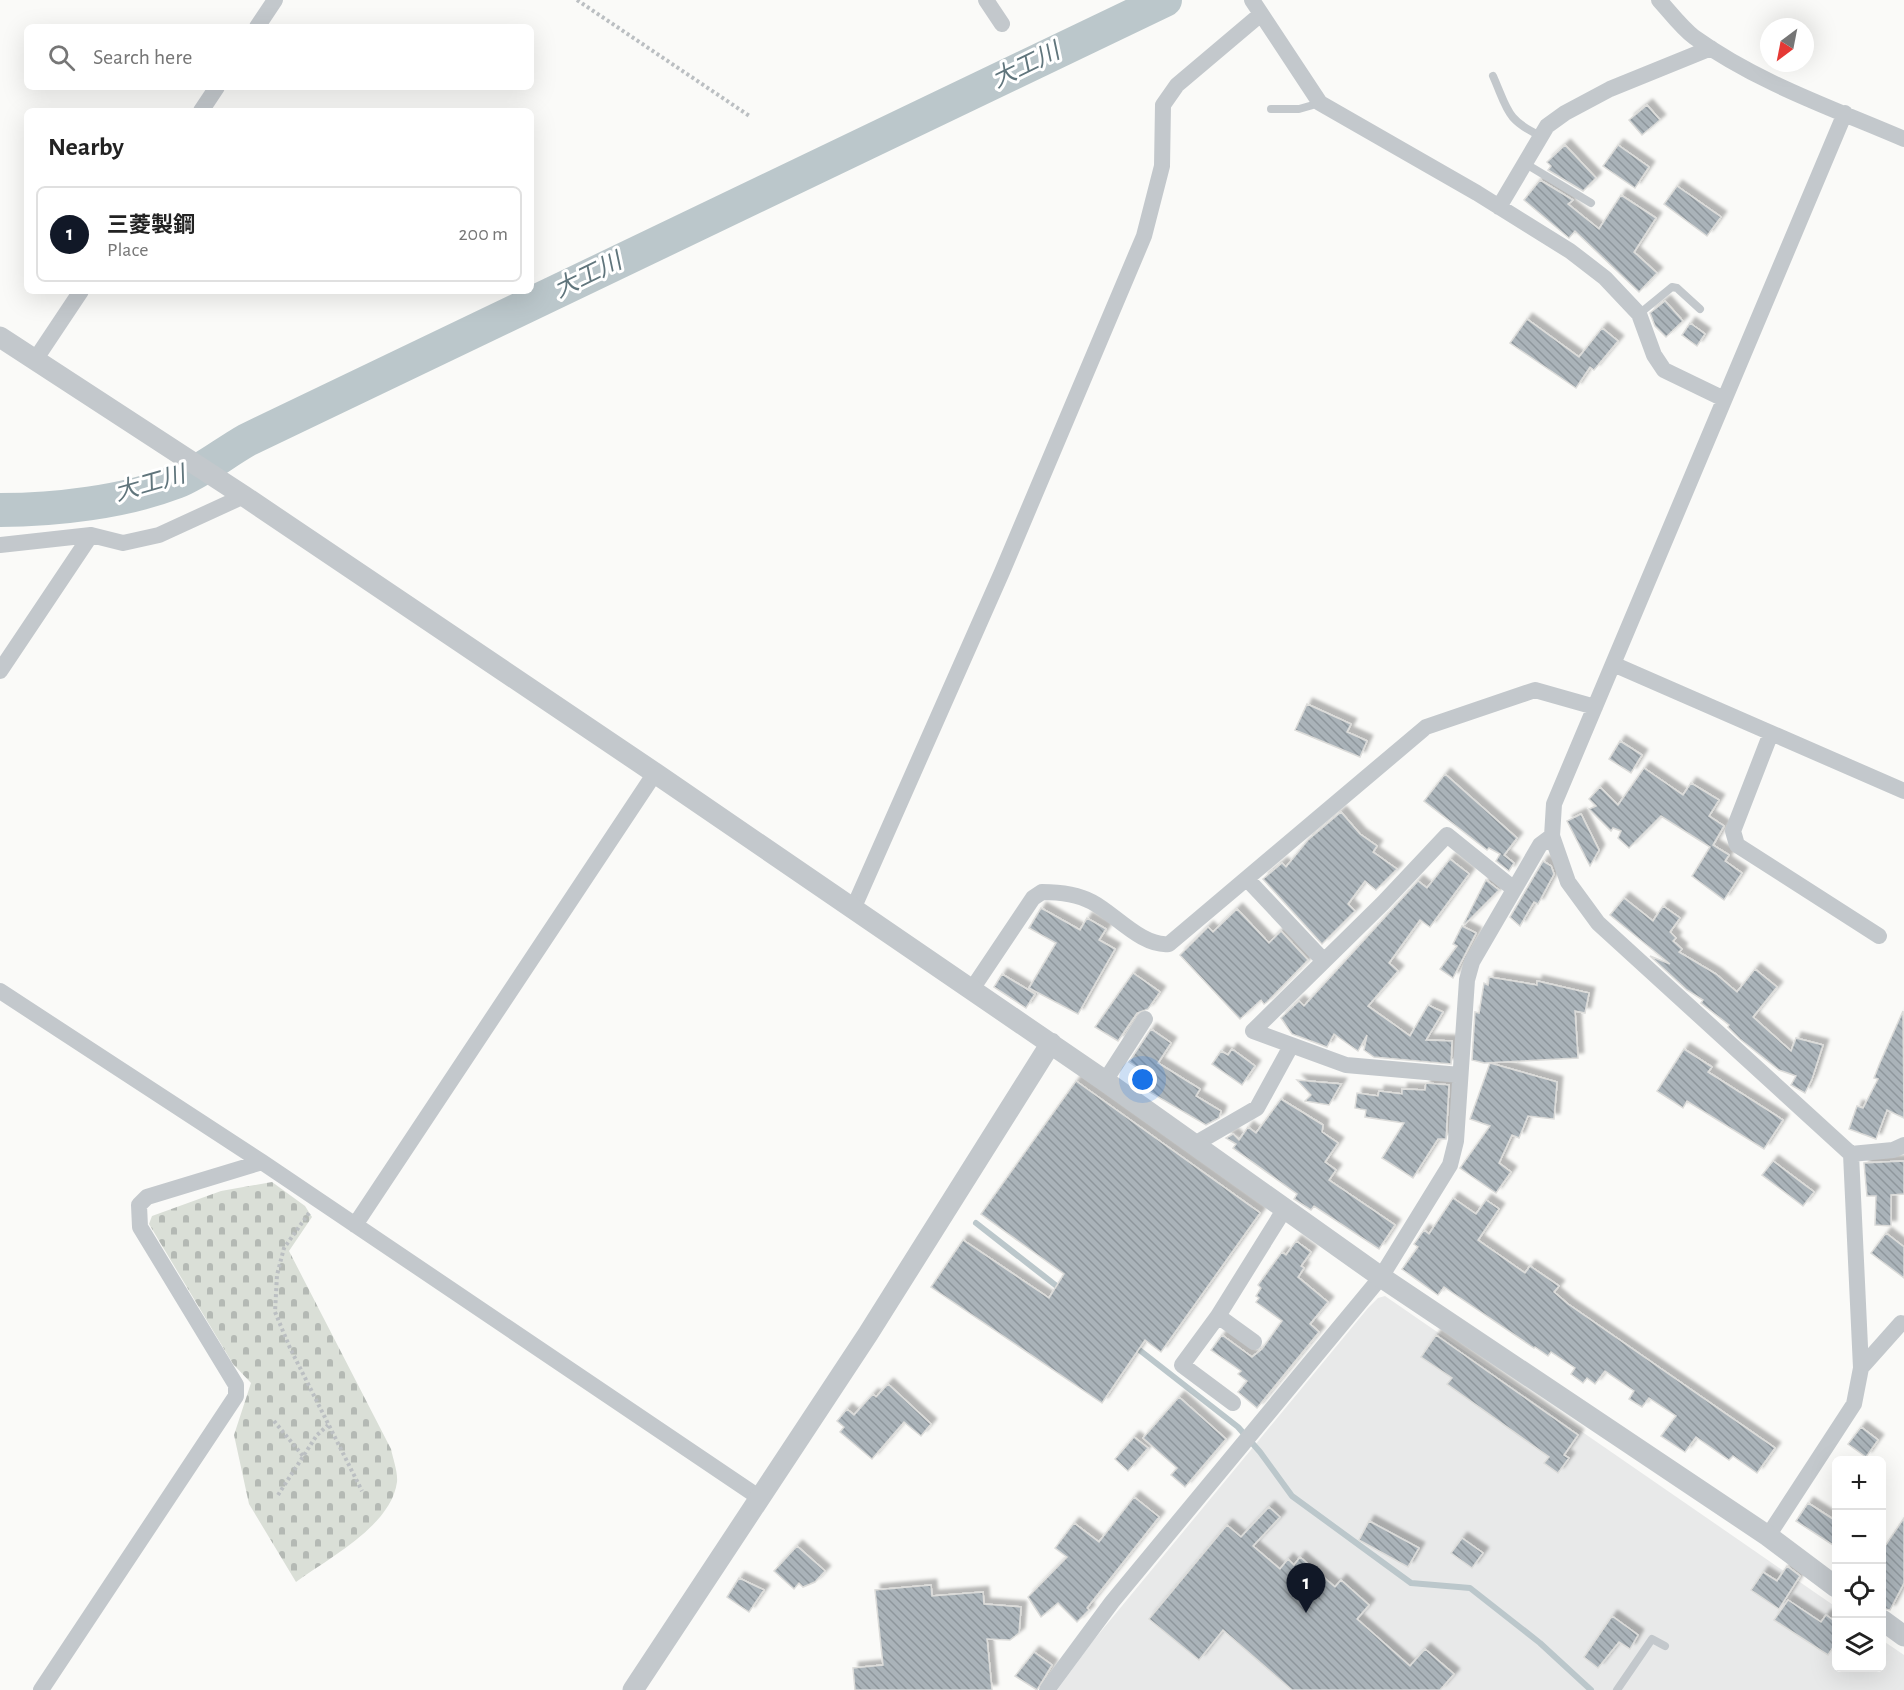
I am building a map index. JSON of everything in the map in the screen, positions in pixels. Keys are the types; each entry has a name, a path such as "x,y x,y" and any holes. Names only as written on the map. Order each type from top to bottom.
{"street":[{"path":"259,24 275,0"},
{"path":"986,0 1002,24"},
{"path":"1659,0 1692,35 1742,67 1796,95 1845,113 1904,139"},
{"path":"853,909 1002,572 1144,236 1162,166 1163,105 1177,85 1257,7 1320,103 1570,251 1605,278 1640,314 1654,356 1664,370 1724,399"},
{"path":"1499,207 1547,126 1565,113 1601,94 1711,48"},
{"path":"203,108 215,90"},
{"path":"1768,1536 1854,1404 1861,1368 1851,1154 1598,923 1568,882 1552,836 1554,804 1845,113"},
{"path":"35,360 79,294"},
{"path":"0,337 244,496 655,773 1051,1043 1284,1210 1768,1536 1832,1584"},
{"path":"0,545 91,535 123,543 159,536 244,496"},
{"path":"0,671 91,535"},
{"path":"1613,664 1904,791"},
{"path":"972,989 1033,898 1042,892 1076,895 1092,902 1152,942 1161,945 1177,939 1426,727 1535,690 1595,707"},
{"path":"1771,733 1732,831 1737,845 1879,936"},
{"path":"355,1225 655,773"},
{"path":"1460,1075 1346,1065 1252,1030 1324,961 1447,835 1514,889"},
{"path":"1047,1690 1112,1602 1381,1276 1450,1165 1456,1141 1467,980 1472,962 1540,845 1552,836"},
{"path":"1247,879 1324,961"},
{"path":"0,991 262,1162 760,1498"},
{"path":"1105,1081 1145,1019"},
{"path":"633,1690 868,1334 1051,1043"},
{"path":"1193,1145 1257,1108 1291,1046"},
{"path":"1851,1154 1893,1150 1904,1145"},
{"path":"41,1690 237,1396 236,1384 140,1227 139,1205 147,1197 262,1162"},
{"path":"1233,1403 1182,1365 1218,1316 1284,1210"},
{"path":"1218,1316 1254,1342"},
{"path":"1861,1368 1901,1323 1904,1324"},
{"path":"1886,1623 1904,1636"}],"lane":[{"path":"1493,76 1511,117 1520,127 1541,136"},
{"path":"1271,109 1299,109 1320,103"},
{"path":"1526,164 1591,203"},
{"path":"1640,314 1672,287 1677,288 1700,309"},
{"path":"1617,1690 1652,1639 1665,1646"}],"path":[{"path":"577,0 752,117"},
{"path":"319,1201 284,1248 277,1275 275,1312 362,1491"},
{"path":"274,1421 303,1456"},
{"path":"278,1496 317,1435 328,1425"}],"shaded area":[{"path":"1385,1296 1832,1604 1832,1672 1886,1672 1886,1643 1904,1655 1904,1690 1057,1690 1093,1641 1378,1298"}],"green space":[{"path":"272,1182 305,1206 312,1217 289,1251 391,1449 397,1478 392,1498 383,1513 371,1526 341,1551 296,1582 249,1504 234,1435 251,1383 233,1364 149,1224 152,1216 221,1191"}],"building":[{"path":"1647,105 1660,120 1642,135 1629,120"},
{"path":"1565,145 1596,178 1583,191 1548,170 1551,166 1547,162"},
{"path":"1618,145 1649,167 1635,188 1603,166"},
{"path":"1540,180 1573,200 1568,204 1599,229 1621,195 1656,218 1634,252 1657,273 1639,292 1575,231 1569,238 1524,200"},
{"path":"1677,186 1721,217 1707,236 1664,204"},
{"path":"1665,301 1683,321 1666,337 1655,326 1650,313"},
{"path":"1527,319 1579,357 1602,328 1618,341 1594,370 1590,367 1576,388 1510,343"},
{"path":"1690,323 1705,334 1697,346 1682,335"},
{"path":"1307,704 1351,724 1347,732 1367,741 1360,757 1295,730"},
{"path":"1620,741 1642,755 1631,773 1609,759"},
{"path":"1644,768 1683,795 1691,783 1719,800 1709,816 1724,826 1713,845 1729,855 1725,861 1742,873 1724,900 1692,876 1710,847 1661,816 1629,848 1618,838 1621,831 1613,828 1611,831 1589,809 1596,806 1589,799 1600,787 1618,805"},
{"path":"1445,774 1517,838 1504,855 1514,863 1509,871 1496,861 1500,854 1489,848 1487,850 1424,801"},
{"path":"1341,812 1360,834 1377,846 1373,852 1397,869 1376,890 1365,881 1348,904 1355,911 1322,944 1263,879 1282,863 1286,867 1308,840"},
{"path":"1581,814 1599,850 1590,866 1567,821"},
{"path":"1450,859 1469,874 1430,927 1420,920 1389,963 1398,971 1368,1006 1410,1036 1428,1005 1443,1012 1426,1040 1452,1041 1451,1064 1374,1057 1364,1050 1367,1035 1358,1051 1334,1034 1327,1047 1292,1034 1281,1018 1299,1001 1304,1006 1418,881 1427,888"},
{"path":"1543,861 1551,866 1554,874 1538,904 1534,902 1520,926 1510,917"},
{"path":"1486,880 1499,890 1465,924 1464,923"},
{"path":"1624,898 1653,921 1663,906 1680,918 1670,932 1676,938 1673,941 1682,949 1679,952 1716,974 1737,992 1755,969 1777,987 1753,1017 1791,1051 1796,1038 1823,1045 1805,1093 1791,1085 1796,1076 1779,1070 1740,1039 1728,1027 1729,1025 1701,1003 1703,1000 1687,990 1650,956 1670,964 1610,915"},
{"path":"1041,908 1080,930 1087,918 1106,929 1099,940 1115,949 1078,1014 1029,988 1056,943 1029,928"},
{"path":"1237,909 1269,943 1281,931 1308,960 1267,1002 1264,1004 1261,1000 1240,1019 1180,955 1208,927 1213,932"},
{"path":"1462,926 1476,933 1453,978 1440,969 1457,946 1453,944"},
{"path":"1133,973 1160,992 1148,1009 1137,1013 1118,1041 1095,1027"},
{"path":"1002,974 1035,994 1026,1008 994,987"},
{"path":"1489,977 1537,985 1537,981 1589,993 1585,1013 1575,1011 1578,1058 1484,1063 1472,1060 1475,1012 1479,1013 1484,983 1488,985"},
{"path":"1903,1011 1904,1118 1887,1110 1876,1139 1849,1129 1857,1106 1863,1108 1878,1079 1874,1078"},
{"path":"1151,1029 1171,1043 1158,1063 1200,1089 1196,1096 1221,1111 1219,1118 1206,1125 1148,1091 1155,1079 1129,1062"},
{"path":"1232,1049 1255,1066 1242,1085 1212,1064 1221,1051 1228,1055"},
{"path":"1684,1049 1712,1067 1708,1072 1783,1120 1764,1149 1687,1101 1683,1108 1657,1091"},
{"path":"1490,1063 1557,1082 1554,1119 1528,1116 1519,1138 1512,1135 1499,1163 1511,1172 1496,1193 1460,1168 1490,1126 1470,1119"},
{"path":"1297,1080 1341,1084 1329,1105 1305,1101 1311,1095"},
{"path":"1076,1081 1260,1213 1161,1352 1145,1340 1102,1403 931,1287 963,1240 1049,1298 1064,1274 981,1214"},
{"path":"1426,1083 1449,1085 1446,1139 1438,1139 1413,1178 1382,1158 1404,1123 1365,1117 1366,1110 1355,1108 1357,1093 1378,1096 1379,1091 1402,1094 1402,1089 1425,1090"},
{"path":"1281,1099 1323,1125 1322,1132 1338,1143 1325,1162 1336,1170 1329,1180 1395,1225 1379,1249 1314,1206 1311,1210 1294,1199 1297,1194 1233,1148 1236,1144 1226,1138 1233,1134 1239,1140 1248,1127 1256,1133"},
{"path":"1773,1161 1814,1192 1803,1206 1762,1175"},
{"path":"1904,1161 1904,1194 1891,1195 1891,1226 1875,1225 1876,1196 1867,1196 1864,1163"},
{"path":"1453,1198 1476,1214 1486,1200 1499,1209 1478,1240 1525,1273 1530,1266 1559,1286 1554,1292 1568,1304 1775,1448 1757,1473 1733,1456 1729,1460 1696,1437 1685,1452 1661,1436 1676,1416 1649,1398 1642,1407 1629,1399 1634,1391 1605,1371 1595,1384 1587,1378 1583,1383 1571,1374 1575,1368 1551,1352 1548,1356 1534,1348 1444,1287 1438,1295 1402,1269 1418,1247 1414,1244 1424,1230 1429,1234"},
{"path":"1886,1233 1904,1247 1904,1278 1871,1253"},
{"path":"1296,1241 1311,1252 1301,1266 1304,1268 1298,1277 1328,1302 1310,1324 1319,1332 1257,1408 1238,1392 1247,1381 1238,1374 1241,1371 1211,1350 1222,1335 1252,1357 1262,1349 1282,1321 1256,1302 1259,1298 1256,1296 1261,1288 1258,1285 1282,1252 1286,1255"},
{"path":"1436,1335 1578,1435 1564,1455 1569,1458 1558,1473 1544,1463 1549,1457 1447,1384 1452,1378 1421,1357"},
{"path":"888,1384 931,1424 921,1436 904,1422 872,1459 840,1432 844,1427 837,1421 847,1409 854,1415 873,1394 876,1397"},
{"path":"1179,1397 1226,1439 1185,1487 1171,1475 1177,1468 1143,1438"},
{"path":"1861,1427 1878,1440 1867,1456 1848,1444"},
{"path":"1134,1437 1148,1448 1128,1471 1115,1459"},
{"path":"1134,1497 1159,1517 1087,1608 1089,1610 1077,1622 1058,1603 1041,1617 1028,1597 1067,1557 1055,1548 1074,1523 1099,1542"},
{"path":"1808,1503 1832,1518 1832,1544 1796,1521"},
{"path":"1269,1507 1280,1517 1253,1546 1280,1569 1288,1559 1294,1565 1300,1557 1335,1587 1341,1580 1369,1605 1357,1619 1410,1666 1425,1649 1454,1674 1440,1690 1292,1690 1223,1630 1199,1660 1149,1619 1227,1525 1241,1537"},
{"path":"1904,1518 1904,1583 1890,1610 1886,1609 1886,1545"},
{"path":"1369,1521 1419,1548 1408,1567 1359,1540"},
{"path":"1462,1538 1483,1553 1472,1568 1451,1553"},
{"path":"797,1546 825,1571 815,1582 803,1587 799,1583 794,1589 774,1571"},
{"path":"1787,1566 1800,1576 1779,1609 1751,1590 1763,1572 1777,1581"},
{"path":"739,1578 764,1590 749,1612 727,1597"},
{"path":"931,1585 932,1596 983,1592 984,1604 1021,1607 1019,1633 1010,1640 987,1639 992,1690 855,1690 853,1668 883,1665 875,1590"},
{"path":"1788,1600 1821,1622 1826,1615 1832,1619 1832,1649 1828,1655 1774,1620"},
{"path":"1612,1616 1638,1635 1630,1649 1619,1642 1598,1668 1584,1657"},
{"path":"1034,1652 1052,1665 1037,1690 1015,1676"}],"waterway":[{"name":"大工川","path":"0,510 89,504 134,495 176,482 247,440 1165,0"},
{"path":"976,1223 1063,1291"},
{"path":"1133,1345 1238,1427 1260,1452 1292,1496 1411,1583 1470,1588 1540,1643 1591,1690"}],"place":[{"name":"三菱製鋼","path":"1306,1613"}]}
